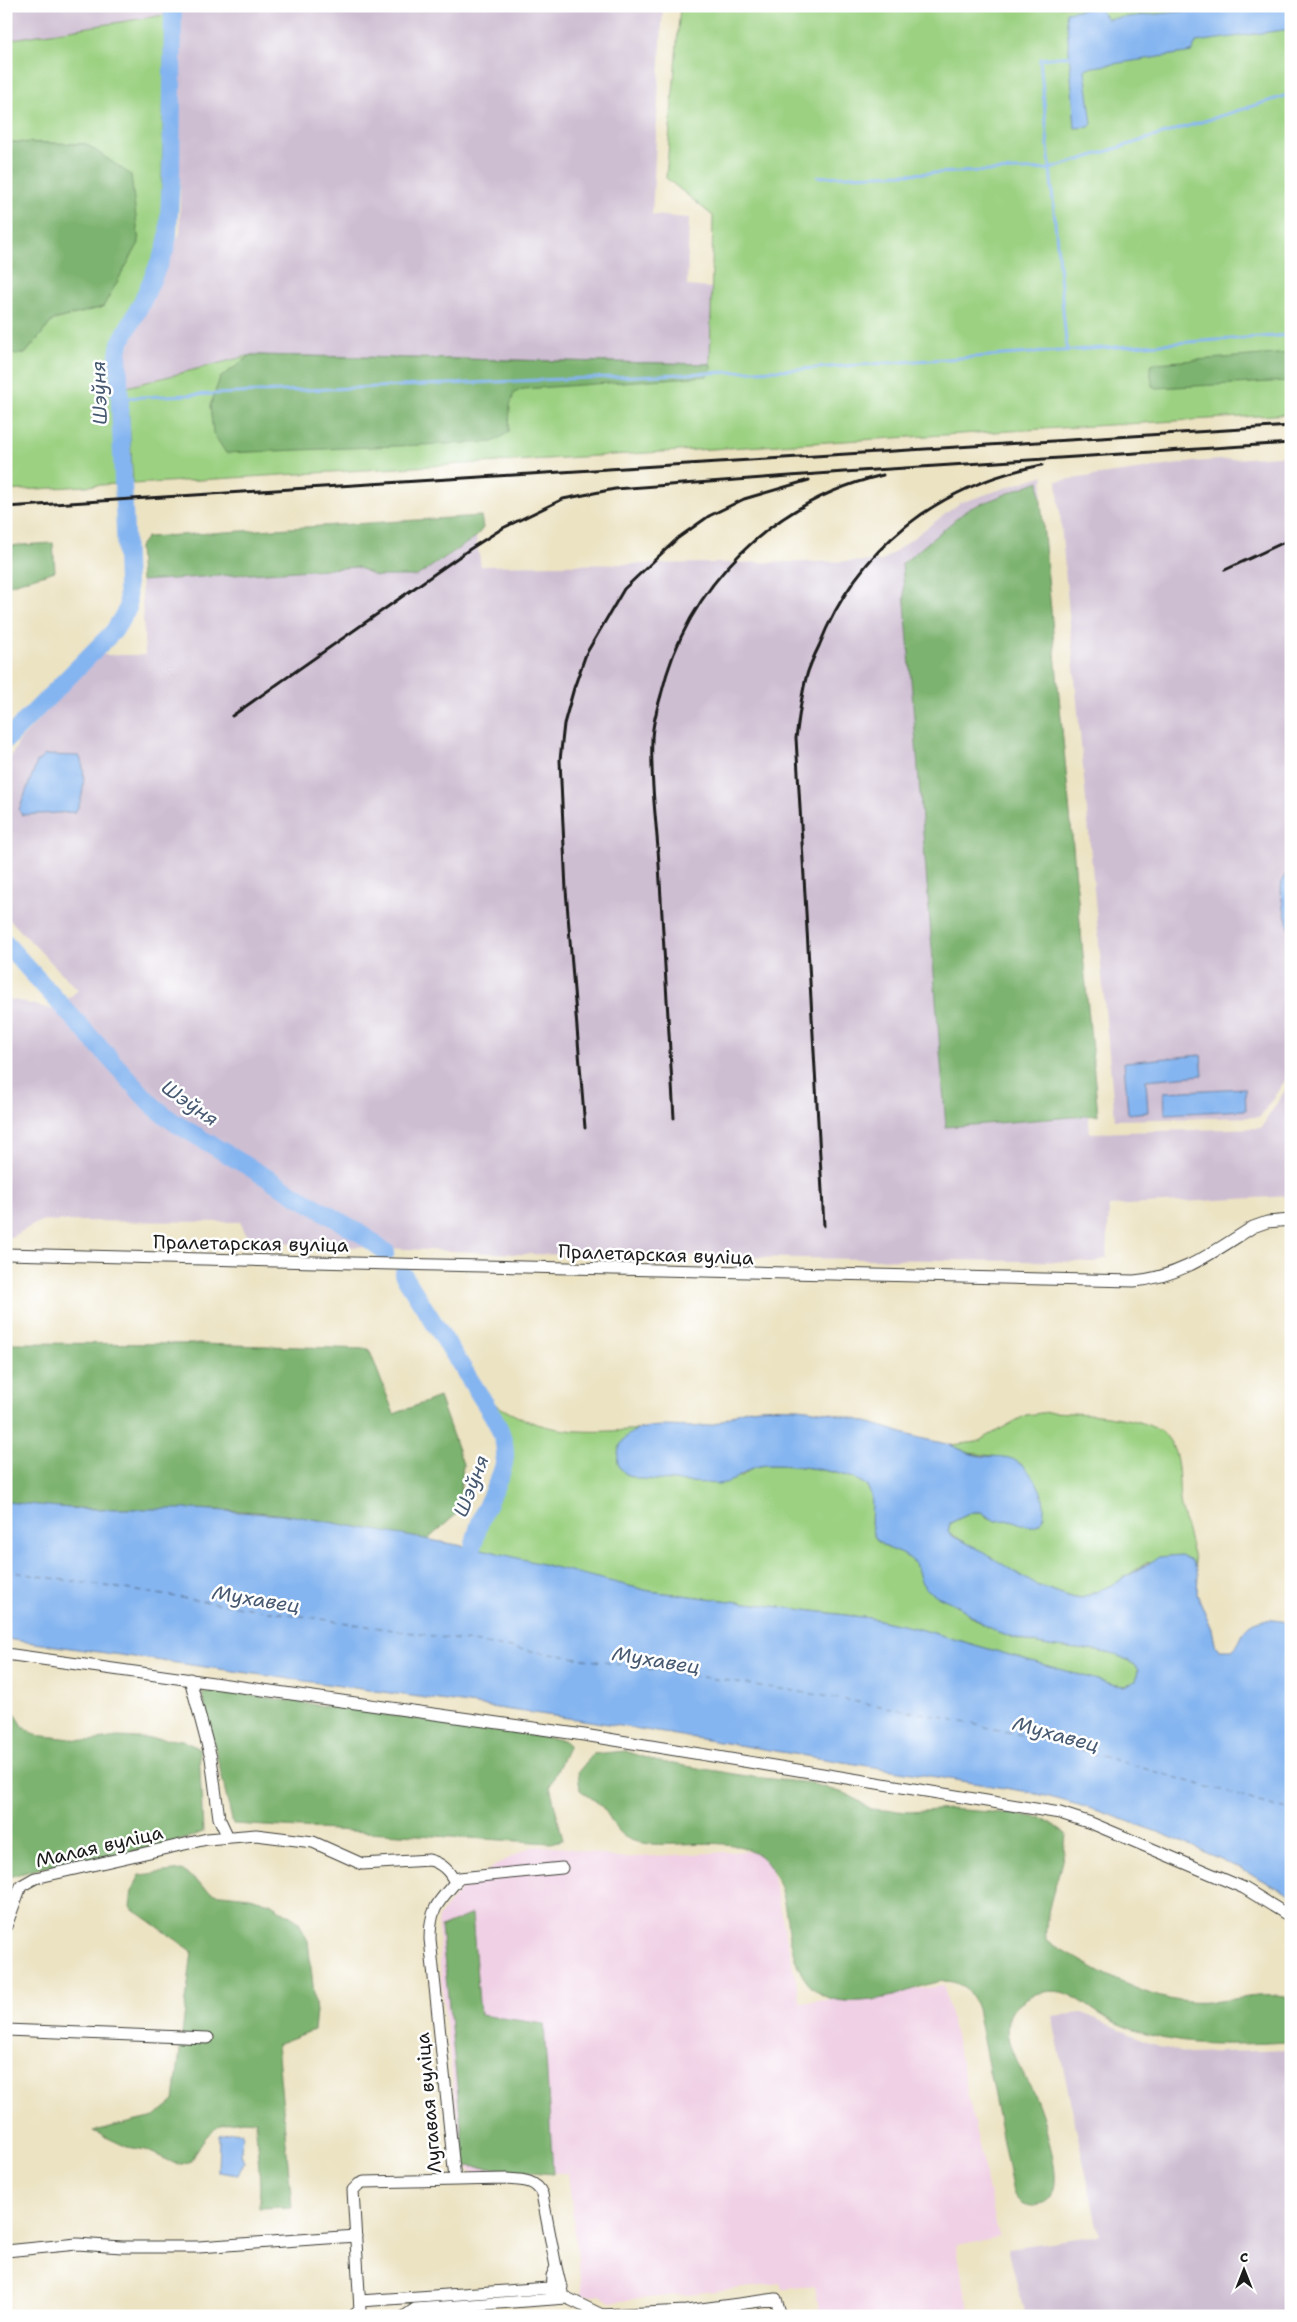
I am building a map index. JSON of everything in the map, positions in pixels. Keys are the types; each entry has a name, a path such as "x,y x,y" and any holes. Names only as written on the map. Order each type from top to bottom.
{"street":[{"name":"Пралетарская вуліца","path":"6,1254 503,1266 674,1273 1134,1281 1156,1279 1175,1273 1253,1227 1267,1222 1291,1220"},
{"path":"6,1654 584,1735 1060,1813 1091,1823 1244,1888 1291,1917"},
{"path":"190,1679 211,1758 219,1818 228,1837"},
{"name":"Малая вуліца","path":"6,1926 21,1886 35,1878 207,1839 256,1835 313,1842 362,1864 436,1862 446,1868 455,1883"},
{"path":"455,1883 459,1878 466,1876 562,1868"},
{"name":"Лугавая вуліца","path":"358,2309 353,2190 359,2184 455,2179 430,1939 430,1918 436,1906 455,1883"},
{"path":"6,2030 208,2038"},
{"path":"455,2179 520,2180 528,2181 539,2187 556,2267 552,2276 556,2287 556,2300"},
{"path":"6,2251 77,2244 122,2247 199,2247 356,2236"},
{"path":"358,2309 556,2287"},
{"path":"405,2316 415,2308 567,2298 602,2315 686,2311 776,2299 781,2316"}],"shaded area":[{"path":"6,6 663,6 652,215 689,218 687,286 712,288 710,364 251,355 127,387 126,353 180,233 180,13 6,40"},
{"path":"1291,455 1291,1072 1260,1117 1115,1120 1057,481 1194,462"},
{"path":"1044,475 1038,529 1090,1133 1261,1128 1291,1081 1291,1196 1109,1206 1107,1258 1094,1262 517,1254 250,1242 240,1222 41,1221 11,1237 6,1237 6,998 55,1010 78,990 6,916 6,765 20,740 100,655 145,655 141,581 357,567 376,576 417,576 476,537 481,566 882,561 960,503"},
{"path":"556,1846 618,1858 767,1850 801,2003 944,1986 999,2237 956,2245 970,2316 820,2316 815,2285 782,2289 780,2284 611,2302 601,2294 582,2296 568,2173 471,2172 462,2160 441,1980 438,1917 462,1888 501,1862 531,1847"},
{"path":"1082,2013 1161,2047 1189,2053 1291,2050 1291,2316 1025,2316 1008,2248 1099,2235 1052,2016"}],"green space":[{"path":"680,6 1291,6 1291,414 133,484 127,387 251,355 710,364 713,216 666,178"},
{"path":"165,15 161,231 158,256 112,344 111,367 117,484 6,491 6,354 25,354 53,320 103,307 86,144 6,142 6,40"},
{"path":"6,142 86,144 131,175 139,243 103,307 53,320 25,354 6,354"},
{"path":"1291,353 1291,381 1156,388 1152,386 1150,366 1155,363"},
{"path":"251,355 710,364 712,369 707,376 523,389 514,393 510,406 509,432 493,442 226,453 213,433 210,406 220,378"},
{"path":"1039,481 1098,1115 946,1127 902,564 968,509"},
{"path":"481,516 483,528 476,537 417,576 376,576 357,567 141,581 139,547 147,537"},
{"path":"53,543 55,571 6,586 6,546"},
{"path":"6,1343 198,1344 369,1349 394,1414 439,1397 463,1464 459,1512 426,1541 288,1515 242,1511 65,1507 6,1502"},
{"path":"479,1393 499,1407 519,1417 557,1429 597,1431 642,1429 631,1433 741,1477 754,1467 783,1465 817,1469 861,1482 871,1493 871,1522 876,1539 884,1546 909,1557 916,1565 923,1582 934,1593 954,1603 986,1626 1012,1637 1049,1646 1098,1651 1122,1658 1138,1670 1137,1681 1124,1686 1115,1685 915,1628 870,1618 649,1591 472,1548 478,1526 505,1465 506,1447 502,1431"},
{"path":"1049,1412 1092,1414 1126,1419 1154,1428 1164,1434 1170,1441 1177,1459 1181,1507 1196,1567 1191,1560 1148,1562 1116,1583 1082,1598 1074,1598 1036,1585 948,1532 950,1523 973,1512 981,1512 988,1518 1011,1520 1034,1526 1041,1522 1044,1515 1030,1473 1021,1464 1007,1458 969,1453 951,1445 977,1442 1026,1415"},
{"path":"212,1690 563,1740 569,1745 550,1786 563,1840 551,1843 233,1824 202,1693"},
{"path":"6,1699 23,1726 35,1735 90,1741 117,1737 183,1740 199,1749 203,1832 166,1846 41,1868 6,1878"},
{"path":"625,1751 655,1761 753,1777 810,1783 847,1794 871,1809 910,1812 950,1809 1043,1818 1066,1833 1062,1861 1048,1915 1046,1941 1115,1979 1151,1994 1170,1999 1189,2002 1215,2002 1265,1996 1291,1998 1291,2042 1212,2044 1173,2040 1153,2036 1117,2023 1065,1993 1054,1991 1028,1997 1013,2010 1008,2021 1007,2032 1014,2056 1037,2101 1045,2125 1052,2153 1055,2177 1051,2197 1045,2203 1034,2206 1024,2204 1013,2193 977,2009 971,1996 964,1988 948,1981 928,1984 897,1995 865,2001 842,2001 824,1996 809,1984 799,1968 780,1889 772,1871 760,1856 748,1849 734,1845 701,1843 651,1844 637,1842 623,1836 601,1806 580,1790 578,1772 593,1754"},
{"path":"182,1870 212,1893 250,1897 270,1903 298,1921 308,1941 316,2012 314,2030 277,2044 292,2207 259,2208 260,2186 256,2121 234,2121 216,2128 203,2141 192,2161 178,2165 146,2150 127,2147 93,2131 154,2117 174,2101 192,1951 130,1907 132,1890 140,1875"},
{"path":"472,1914 480,2015 544,2024 553,2174 465,2166 441,1927"}],"water":[{"path":"1235,6 1291,6 1291,29 1196,42 1192,52 1087,68 1085,70 1092,124 1089,127 1075,128 1066,12 1098,7 1107,19"},
{"path":"45,755 79,756 84,776 81,801 75,812 22,815 19,810 37,762"},
{"path":"1291,870 1291,935 1281,890 1285,875"},
{"path":"1201,1055 1203,1075 1146,1080 1148,1112 1128,1114 1124,1062"},
{"path":"1245,1088 1246,1110 1165,1114 1164,1092"},
{"name":"Мухавец","path":"799,1408 853,1418 950,1445 975,1455 1012,1459 1023,1466 1035,1480 1042,1497 1044,1514 1041,1522 1034,1526 1027,1526 1011,1520 995,1521 981,1512 973,1512 950,1523 948,1532 1036,1585 1074,1598 1082,1598 1116,1583 1159,1557 1181,1555 1191,1560 1196,1567 1198,1575 1197,1594 1212,1629 1215,1644 1219,1650 1232,1650 1235,1648 1245,1630 1254,1622 1266,1620 1291,1623 1291,1896 1228,1863 1164,1835 1098,1811 1029,1792 589,1721 6,1639 6,1502 80,1509 197,1509 295,1516 486,1550 649,1591 870,1618 915,1628 1115,1685 1124,1686 1136,1681 1138,1670 1122,1658 1098,1651 1043,1645 1004,1634 992,1629 960,1607 932,1593 922,1584 913,1561 884,1546 876,1539 871,1522 872,1505 868,1488 850,1477 818,1469 770,1465 755,1467 733,1480 720,1484 641,1479 627,1475 619,1465 618,1455 621,1444 627,1436 639,1429 657,1426 694,1427 720,1422 740,1412 752,1409"},
{"path":"232,2132 242,2133 241,2153 244,2162 238,2175 218,2172 219,2135"}],"waterway":[{"name":"Шэўня","path":"6,740 114,631 128,608 118,354 120,343 142,302 165,250 168,236 171,177 173,6"},
{"path":"1067,352 1040,59 1069,56"},
{"path":"818,177 1050,169 1291,94"},
{"path":"119,398 801,369 1291,335"},
{"name":"Шэўня","path":"6,944 152,1105 175,1123 363,1235 386,1252"},
{"name":"Шэўня","path":"403,1274 493,1416 504,1444 505,1456 500,1477 481,1521 467,1570"}],"ferry route":[{"path":"6,1571 807,1693 936,1716 1053,1742 1291,1811"}],"railway":[{"path":"6,507 1291,426"},
{"path":"232,716 470,549 503,528 563,499 615,489 1291,443"},
{"path":"824,1226 796,738 806,678 813,658 836,611 856,579 879,550 906,526 936,505 969,488 1004,474 1042,465"},
{"path":"674,1118 652,755 652,734 655,717 673,655 691,618 714,584 740,554 771,527 806,505 843,487 883,475"},
{"path":"585,1128 566,890 560,760 564,724 574,688 586,654 624,589 678,538 709,516 744,499 809,480"},
{"path":"1225,570 1291,539"}]}
